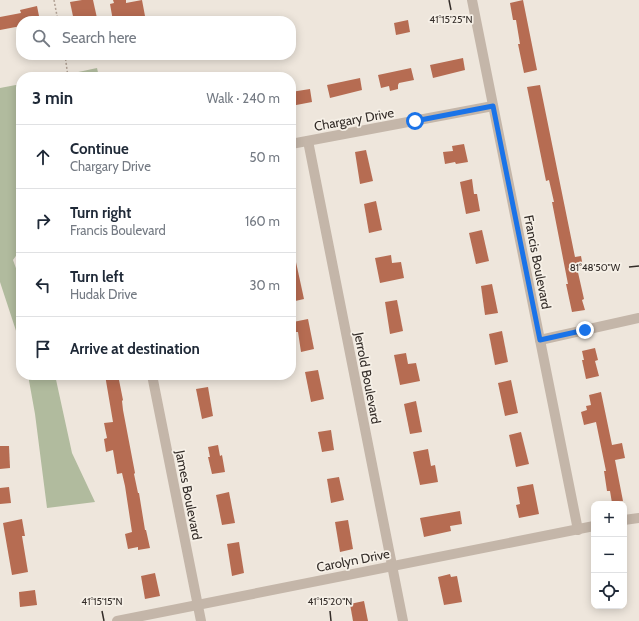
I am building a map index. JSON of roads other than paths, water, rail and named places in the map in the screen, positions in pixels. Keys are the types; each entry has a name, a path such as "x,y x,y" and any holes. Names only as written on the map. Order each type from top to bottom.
{"street":[{"name":"Francis Boulevard","path":"472,0 578,530"},
{"name":"Chargary Drive","path":"296,143 493,106"},
{"name":"Jerrold Boulevard","path":"308,141 403,621"},
{"path":"540,340 639,318"},
{"name":"James Boulevard","path":"153,380 201,621"},
{"path":"627,520 639,518"},
{"name":"Carolyn Drive","path":"118,621 197,604 591,527"}]}
